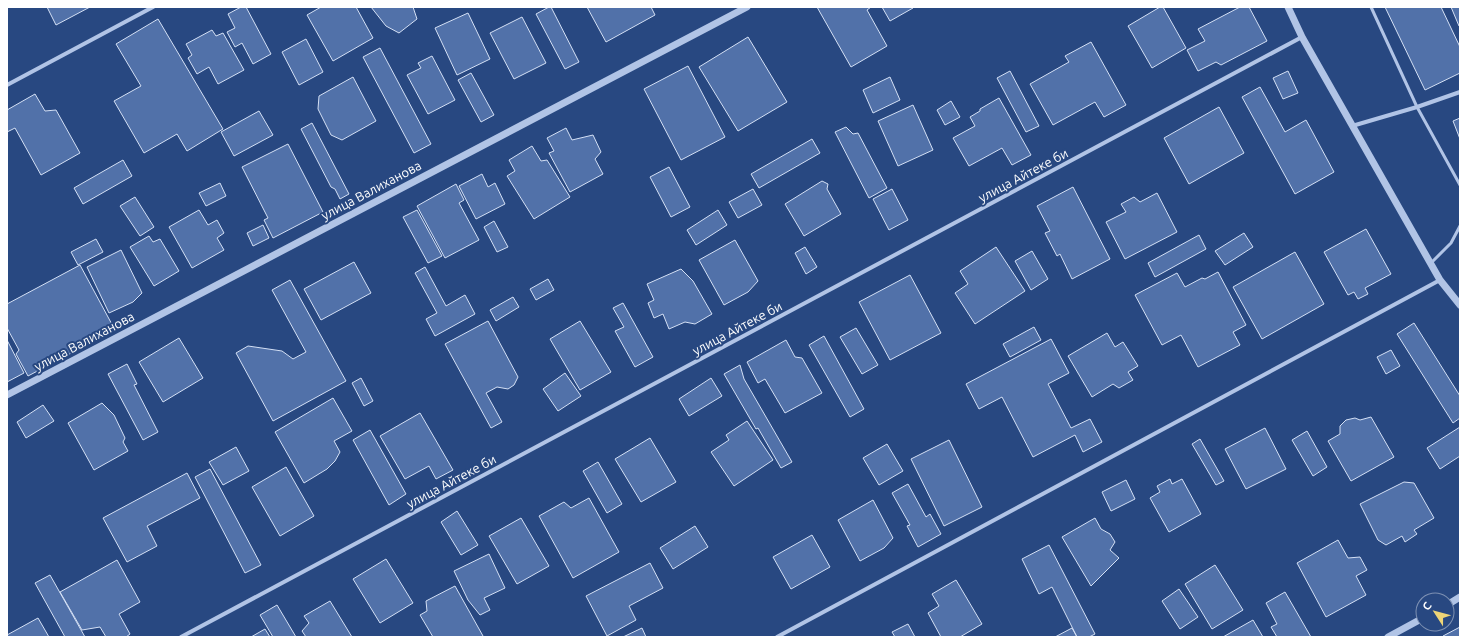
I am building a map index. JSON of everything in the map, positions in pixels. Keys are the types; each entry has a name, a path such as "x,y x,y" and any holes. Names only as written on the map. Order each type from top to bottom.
{"street":[{"path":"7,85 153,7"},
{"name":"улица Валиханова","path":"7,395 747,7"},
{"path":"1288,7 1302,37 1440,280 1460,305"},
{"name":"улица Айтеке би","path":"181,637 1302,37"},
{"path":"1352,126 1417,107 1460,92"},
{"path":"777,637 1440,280"},
{"path":"1388,637 1415,622"}],"lane":[{"path":"1371,7 1417,107 1460,184"},
{"path":"1431,263 1451,243 1460,226"}],"building":[{"path":"47,7 90,7 56,25"},
{"path":"241,7 246,7 271,54 253,64 242,43 235,47 227,32 235,28 228,14"},
{"path":"321,7 356,7 373,38 333,61 307,15"},
{"path":"371,7 413,7 417,19 399,33 386,26"},
{"path":"551,7 579,62 565,69 536,14"},
{"path":"587,7 651,7 655,15 606,42"},
{"path":"817,7 871,7 867,10 887,46 851,67"},
{"path":"882,7 912,7 913,8 890,21"},
{"path":"1160,7 1163,7 1186,48 1152,68 1128,26"},
{"path":"1240,7 1249,7 1267,41 1221,65 1216,62 1198,71 1187,50 1205,41 1198,29"},
{"path":"1385,7 1441,7 1460,47 1460,73 1425,90"},
{"path":"1451,7 1460,7 1460,26 1459,26"},
{"path":"468,13 490,59 457,75 435,28"},
{"path":"522,17 546,63 514,79 490,33"},
{"path":"158,19 223,129 187,151 177,134 144,153 114,101 141,86 116,44"},
{"path":"212,30 216,36 223,33 244,70 218,84 209,67 197,74 188,58 192,55 186,44"},
{"path":"748,37 787,102 738,131 699,67"},
{"path":"306,39 323,72 299,85 282,52"},
{"path":"1091,42 1126,105 1104,117 1095,102 1053,125 1030,84 1069,62 1065,56"},
{"path":"380,48 431,144 414,153 363,57"},
{"path":"432,56 455,100 428,114 407,75 421,68 418,63"},
{"path":"688,66 725,137 681,160 644,89"},
{"path":"1010,71 1039,126 1026,132 997,78"},
{"path":"1288,71 1298,93 1283,99 1273,78"},
{"path":"471,73 494,115 481,122 458,80"},
{"path":"353,77 376,121 342,140 331,135 318,109 319,96"},
{"path":"890,77 900,100 873,113 863,90"},
{"path":"1260,87 1285,132 1306,120 1334,172 1295,194 1242,97"},
{"path":"35,94 45,111 56,110 80,153 41,175 15,128 7,132 7,110"},
{"path":"999,98 1031,155 1012,165 1002,148 969,166 953,138 975,126 970,117 980,111 980,109"},
{"path":"951,101 960,117 945,125 937,110"},
{"path":"913,105 933,150 898,166 878,121"},
{"path":"1219,107 1244,153 1189,184 1164,138"},
{"path":"259,111 273,135 234,156 221,132"},
{"path":"1460,118 1460,139 1453,121"},
{"path":"312,123 349,194 340,199 335,189 331,187 301,129"},
{"path":"846,127 853,134 858,133 887,188 869,198 835,132"},
{"path":"566,128 572,140 593,135 601,152 595,159 603,174 570,192 549,153 554,151 547,138"},
{"path":"812,139 820,153 759,188 751,174"},
{"path":"288,144 323,212 273,238 264,220 268,218 242,167"},
{"path":"532,146 541,161 547,160 570,197 534,219 507,176 515,171 509,160"},
{"path":"123,160 132,176 83,204 74,188"},
{"path":"669,167 690,207 671,217 650,177"},
{"path":"482,174 488,187 495,183 505,204 476,219 459,186"},
{"path":"822,181 828,184 827,189 841,214 804,236 785,204"},
{"path":"220,183 226,196 206,206 199,193"},
{"path":"456,184 464,200 459,203 479,240 445,258 417,206"},
{"path":"1073,187 1110,259 1072,279 1060,254 1057,256 1045,233 1050,231 1037,206"},
{"path":"753,189 762,205 738,218 729,202"},
{"path":"892,189 908,220 889,230 873,199"},
{"path":"1157,193 1177,232 1125,259 1106,222 1126,212 1121,204 1134,197 1140,202"},
{"path":"135,197 154,227 140,236 120,206"},
{"path":"199,210 208,225 217,220 224,233 217,238 224,250 192,268 169,227"},
{"path":"417,210 442,256 428,263 403,217"},
{"path":"718,210 727,225 696,245 687,230"},
{"path":"494,221 508,247 497,252 484,227"},
{"path":"263,225 269,238 253,246 247,233"},
{"path":"1366,229 1391,274 1365,288 1368,294 1358,299 1354,292 1348,295 1324,252"},
{"path":"1244,233 1253,247 1225,265 1215,251"},
{"path":"1199,235 1206,249 1155,277 1148,263"},
{"path":"149,236 153,242 160,239 179,271 154,286 130,247"},
{"path":"96,239 103,252 78,265 71,252"},
{"path":"735,240 758,281 748,292 724,305 699,260"},
{"path":"805,247 817,267 806,274 795,253"},
{"path":"996,247 1025,291 975,324 955,293 968,284 960,271"},
{"path":"121,250 142,293 133,302 109,313 87,267"},
{"path":"1032,251 1048,279 1031,290 1015,261"},
{"path":"1295,252 1324,304 1262,339 1233,287"},
{"path":"354,262 371,293 321,320 304,289"},
{"path":"80,265 115,330 28,376 16,354 19,350 7,328 7,304"},
{"path":"425,267 446,306 465,295 475,314 435,336 426,319 437,313 415,273"},
{"path":"681,269 693,281 712,314 695,324 685,322 669,329 663,314 654,318 648,303 654,300 647,284"},
{"path":"1218,272 1246,325 1233,332 1240,345 1198,367 1181,335 1162,345 1135,295 1177,273 1185,287"},
{"path":"910,275 941,333 890,360 859,302"},
{"path":"548,279 554,290 536,300 530,289"},
{"path":"290,280 346,381 273,421 236,353 248,346 282,351 293,359 306,352 272,290"},
{"path":"513,297 519,307 496,321 490,310"},
{"path":"623,303 653,357 635,367 615,331 624,327 613,308"},
{"path":"488,321 518,377 514,385 508,389 497,387 486,393 502,422 491,428 445,344"},
{"path":"580,321 611,372 580,390 550,339"},
{"path":"1414,323 1460,396 1460,418 1453,423 1397,334"},
{"path":"1034,327 1041,340 1010,357 1003,344"},
{"path":"856,328 878,365 862,374 840,337"},
{"path":"1107,333 1115,347 1123,342 1138,366 1128,372 1133,380 1119,388 1113,384 1092,397 1068,356"},
{"path":"824,336 864,409 850,417 809,345"},
{"path":"179,338 203,378 163,402 139,362"},
{"path":"1051,339 1069,373 1048,384 1071,428 1090,419 1102,442 1083,452 1075,435 1033,457 1002,397 979,409 966,384"},
{"path":"7,340 24,373 7,382"},
{"path":"786,340 795,357 802,358 822,393 785,413 765,379 758,383 747,362"},
{"path":"1391,350 1400,366 1386,374 1377,357"},
{"path":"127,364 137,384 134,385 158,432 143,440 108,374"},
{"path":"740,365 744,379 792,462 781,468 724,374"},
{"path":"565,373 581,396 558,411 543,389"},
{"path":"361,378 373,401 364,406 352,383"},
{"path":"711,378 722,396 689,416 679,399"},
{"path":"333,398 352,431 334,441 340,452 335,461 327,469 304,483 275,432"},
{"path":"102,403 114,415 125,438 123,442 128,451 94,470 68,423"},
{"path":"43,405 54,421 26,438 17,422"},
{"path":"420,413 453,470 436,479 429,466 405,479 380,436"},
{"path":"1371,417 1394,457 1351,481 1328,441 1340,434 1340,426 1346,420 1355,418 1360,420"},
{"path":"747,421 773,460 734,486 711,452 729,440 726,435"},
{"path":"1460,427 1460,456 1440,469 1427,448"},
{"path":"1265,428 1286,469 1246,489 1225,449"},
{"path":"370,430 406,494 389,505 353,440"},
{"path":"1307,431 1327,467 1313,476 1292,440"},
{"path":"650,438 676,482 641,502 615,459"},
{"path":"1200,439 1224,481 1216,485 1192,444"},
{"path":"949,440 982,507 944,526 911,459"},
{"path":"887,444 903,471 879,485 863,458"},
{"path":"236,447 249,471 223,485 209,462"},
{"path":"598,462 622,504 607,513 583,471"},
{"path":"286,467 314,516 280,536 252,487"},
{"path":"210,469 261,565 245,573 195,477"},
{"path":"187,473 200,498 147,526 157,546 127,562 103,518"},
{"path":"1170,479 1172,484 1182,479 1201,514 1169,532 1150,498 1160,492 1157,486"},
{"path":"1126,480 1135,499 1111,511 1102,492"},
{"path":"1404,482 1414,483 1434,518 1414,530 1417,534 1405,542 1402,536 1386,545 1378,540 1360,504"},
{"path":"908,484 926,517 930,514 941,534 918,547 907,526 910,525 892,493"},
{"path":"589,498 619,552 573,578 539,516 564,502 571,508"},
{"path":"873,500 893,538 884,548 860,561 838,520"},
{"path":"457,511 478,545 461,555 441,522"},
{"path":"521,518 549,566 517,584 489,536"},
{"path":"1095,518 1101,529 1110,534 1115,542 1110,550 1119,558 1091,586 1062,537"},
{"path":"695,526 708,547 673,569 660,548"},
{"path":"812,535 830,567 791,589 773,557"},
{"path":"1338,540 1348,558 1360,557 1367,570 1356,576 1366,595 1326,617 1297,563"},
{"path":"1049,545 1095,634 1089,637 1077,637 1052,587 1039,594 1022,559"},
{"path":"489,554 505,588 484,598 490,610 480,615 468,600 454,571"},
{"path":"386,559 413,603 380,623 353,579"},
{"path":"117,560 140,602 119,614 130,634 126,637 106,637 100,627 82,630 60,592"},
{"path":"650,563 663,588 629,606 636,620 607,636 586,596"},
{"path":"1215,565 1243,610 1212,629 1185,584"},
{"path":"50,575 85,637 65,637 35,583"},
{"path":"956,580 982,624 960,637 941,637 928,613 939,606 932,594"},
{"path":"455,586 483,636 482,637 433,637 420,615 427,611 426,601"},
{"path":"1179,589 1198,617 1180,629 1162,601"},
{"path":"1285,592 1311,637 1277,637 1271,627 1277,624 1266,603"},
{"path":"330,601 352,637 306,637 302,631 309,623 304,616"},
{"path":"277,605 296,637 273,637 260,615"},
{"path":"38,618 49,637 7,637 7,635"},
{"path":"1253,620 1263,637 1223,637"},
{"path":"908,624 915,637 895,637 892,632"},
{"path":"1460,627 1460,637 1443,636 1451,632 1455,632 1455,630"},
{"path":"642,628 646,637 623,637"},
{"path":"1072,628 1077,637 1055,637"},
{"path":"265,629 270,637 251,637"}]}
